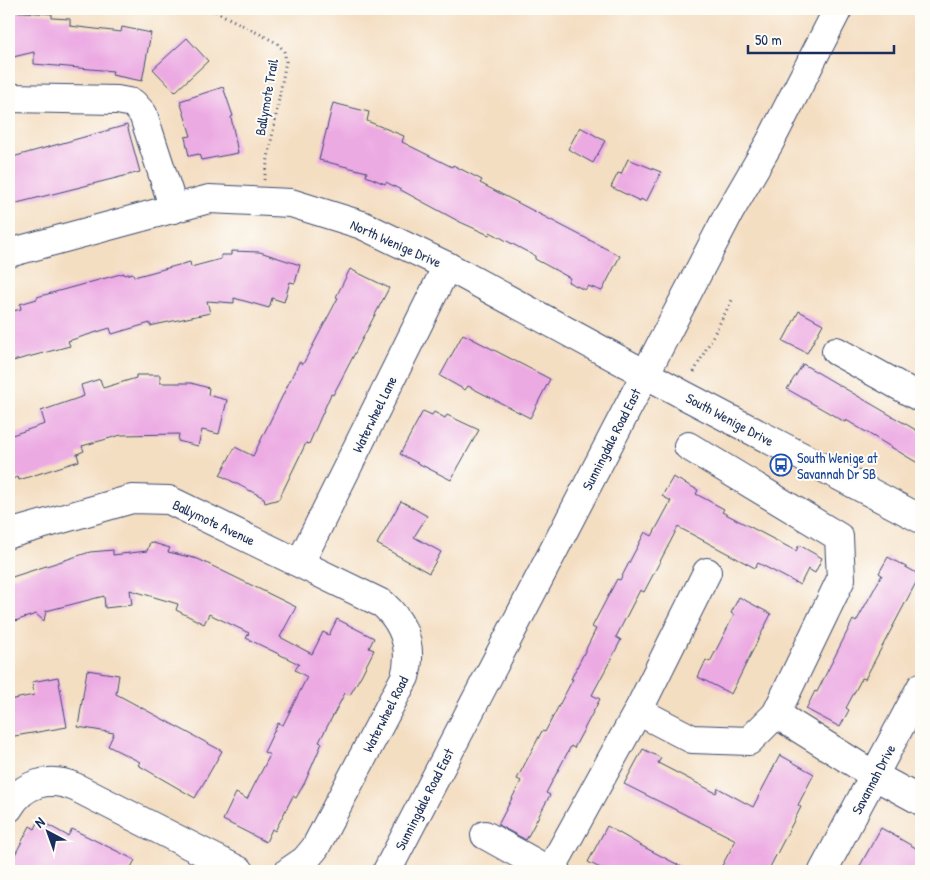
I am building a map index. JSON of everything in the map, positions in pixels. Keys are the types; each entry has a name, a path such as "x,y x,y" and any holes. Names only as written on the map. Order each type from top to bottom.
{"street":[{"name":"Sunningdale Road East","path":"387,871 728,213 770,142 838,9"},
{"path":"9,98 117,100 133,103 143,114 174,209"},
{"name":"North Wenige Drive","path":"9,253 209,200 291,203 362,225 447,266 645,374"},
{"name":"Waterwheel Lane","path":"300,563 447,266"},
{"path":"836,351 921,398"},
{"name":"South Wenige Drive","path":"645,374 921,519"},
{"path":"638,711 692,738 749,742 776,714 841,580 839,537 688,446"},
{"name":"Ballymote Avenue","path":"9,534 132,499 169,500 300,563"},
{"name":"Waterwheel Road","path":"289,871 305,860 315,848 401,686 409,657 402,628 383,604 300,563"},
{"path":"485,835 550,871 638,711 707,572"},
{"name":"Savannah Drive","path":"823,871 921,687"},
{"path":"776,714 875,776 921,800"},
{"path":"9,808 17,796 30,787 52,781 68,784 240,871"}],"path":[{"name":"Ballymote Trail","path":"211,9 277,43 284,51 286,61 264,171 263,202"},
{"path":"694,372 732,300"}],"building":[{"path":"9,11 52,14 52,18 70,19 70,26 121,32 122,27 151,33 142,81 112,75 113,71 34,64 34,52 9,58"},
{"path":"187,38 208,61 175,92 153,69"},
{"path":"223,87 233,116 231,117 238,153 201,160 199,154 189,156 185,137 191,136 180,101"},
{"path":"333,103 369,112 367,121 404,136 402,142 482,180 480,183 620,256 602,291 588,286 585,290 568,282 570,278 535,259 535,256 490,232 489,235 460,222 386,182 385,184 366,176 367,172 319,160"},
{"path":"127,125 140,172 9,205 9,158"},
{"path":"580,127 605,141 593,163 568,149"},
{"path":"628,159 661,172 646,202 611,187 618,173 621,174"},
{"path":"231,251 260,252 300,265 295,283 290,282 284,302 272,298 269,308 234,298 234,303 207,301 210,313 150,326 150,323 112,334 110,328 68,341 70,346 9,362 9,312 21,309 20,304 37,299 37,297 124,273 124,275 133,273 134,277 190,262 191,267 221,259 221,255 231,255"},
{"path":"350,269 389,288 333,395 331,394 309,444 306,443 279,499 265,503 264,498 220,475 235,447 253,456 299,362 303,364 338,298 336,297"},
{"path":"799,311 823,324 807,353 783,341"},
{"path":"463,334 550,379 530,418 468,386 465,390 440,376"},
{"path":"803,364 921,433 921,465 846,420 845,422 787,389"},
{"path":"136,375 160,375 160,383 191,383 209,388 208,395 227,400 219,434 202,430 198,446 178,441 179,434 121,435 82,446 84,451 77,454 79,461 19,480 18,477 9,480 9,436 45,424 41,411 84,396 81,385 100,379 103,388 136,378"},
{"path":"423,411 432,415 434,412 445,418 447,415 479,430 451,480 400,454"},
{"path":"673,477 698,490 696,494 724,509 722,512 796,551 799,545 822,558 815,573 808,569 800,585 758,563 755,568 678,527 644,592 640,590 616,637 621,640 592,695 600,699 574,748 571,746 546,793 550,795 526,840 498,825 521,781 517,779 542,731 545,732 573,679 571,679 596,629 592,627 617,579 620,580 645,532 652,536 671,501 662,496"},
{"path":"401,501 427,516 414,537 441,552 429,573 377,544"},
{"path":"150,542 170,548 168,552 198,559 296,607 280,637 312,654 323,632 329,635 337,619 374,638 369,648 374,650 350,695 345,693 319,742 322,743 305,782 296,798 293,796 275,831 272,829 266,842 223,820 236,793 247,799 270,755 264,752 278,723 283,725 307,677 295,670 299,664 246,638 249,633 209,614 204,624 176,610 178,604 130,590 132,605 105,608 104,596 46,611 44,621 36,614 9,623 9,578 90,552 113,550 113,555 147,551"},
{"path":"888,557 920,575 865,679 862,678 846,708 849,710 840,727 806,709 815,691 817,692 853,620 856,622 882,575 879,573"},
{"path":"739,597 771,614 731,694 698,677 706,660 710,662 734,615 731,613"},
{"path":"87,670 119,675 116,694 222,751 195,798 138,765 140,762 108,746 114,733 78,727"},
{"path":"58,677 67,727 9,737 9,700 34,695 32,682"},
{"path":"643,749 661,758 658,763 716,793 718,788 753,807 780,755 814,774 798,805 801,807 768,871 719,871 736,840 624,784"},
{"path":"39,820 68,836 72,829 135,860 129,871 9,871 9,866 30,826 35,829"},
{"path":"607,826 690,871 606,871 588,862"},
{"path":"881,828 921,851 921,858 914,871 857,871"}],"place":[{"name":"South Wenige at Savannah Dr SB","path":"781,465"}]}
